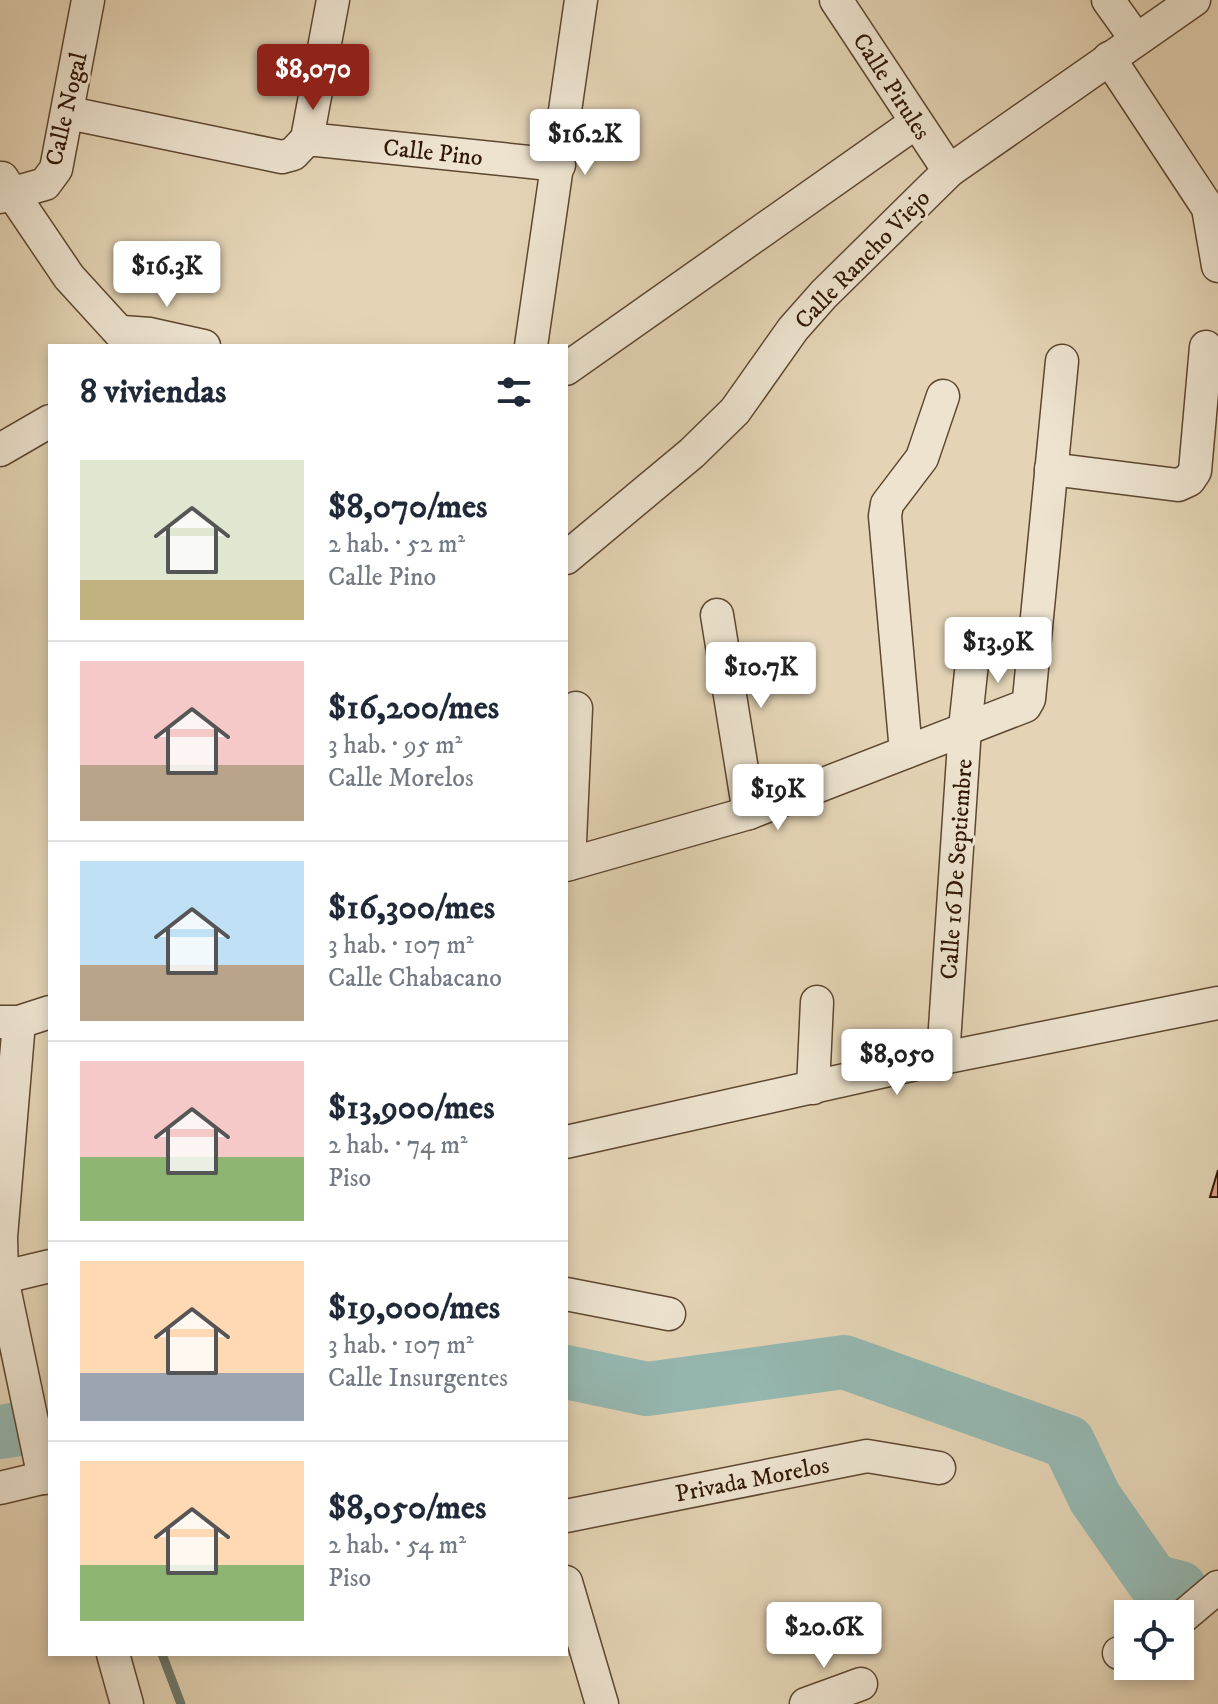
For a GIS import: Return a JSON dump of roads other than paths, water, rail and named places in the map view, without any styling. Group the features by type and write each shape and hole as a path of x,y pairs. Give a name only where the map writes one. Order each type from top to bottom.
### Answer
{"street":[{"name":"Calle Nogal","path":"5,189 45,184 56,169 88,0"},
{"path":"69,113 282,157 293,154 307,139 333,0"},
{"path":"531,344 581,0"},
{"name":"Calle Pirules","path":"836,0 949,171"},
{"path":"1108,0 1136,39"},
{"name":"Calle Rancho Viejo","path":"568,556 692,453 735,411 793,329 824,294 949,171 1194,0"},
{"path":"1109,58 1208,208 1218,266"},
{"path":"568,368 915,123"},
{"name":"Calle Pino","path":"307,139 559,165"},
{"path":"5,189 69,277 127,339 150,334 195,344"},
{"path":"1051,469 1178,485 1189,480 1195,471 1206,347"},
{"path":"568,865 749,813 1018,710 1029,699 1062,361"},
{"path":"906,752 885,516 887,504 922,458 943,396"},
{"path":"0,450 48,422"},
{"path":"717,615 749,813"},
{"name":"Calle 16 De Septiembre","path":"943,1058 965,728 975,635"},
{"path":"568,848 576,708"},
{"path":"813,1088 817,1002"},
{"path":"568,1142 943,1058 1218,1003"},
{"path":"12,1029 48,1013"},
{"path":"12,1029 48,1036"},
{"path":"0,1498 0,1488 47,1477 1,1278 12,1029"},
{"path":"1,1278 48,1266"},
{"path":"568,1294 669,1314"},
{"name":"Privada Morelos","path":"568,1516 867,1456 939,1468"},
{"path":"1194,1607 1218,1587"},
{"path":"568,1589 602,1704"},
{"path":"114,1656 127,1704"},
{"path":"806,1704 861,1684"}],"waterway":[{"path":"568,1372 647,1389 844,1362 1068,1442 1095,1498 1153,1581 1180,1588"},
{"path":"0,1432 18,1429"},
{"path":"163,1656 181,1704"}]}
